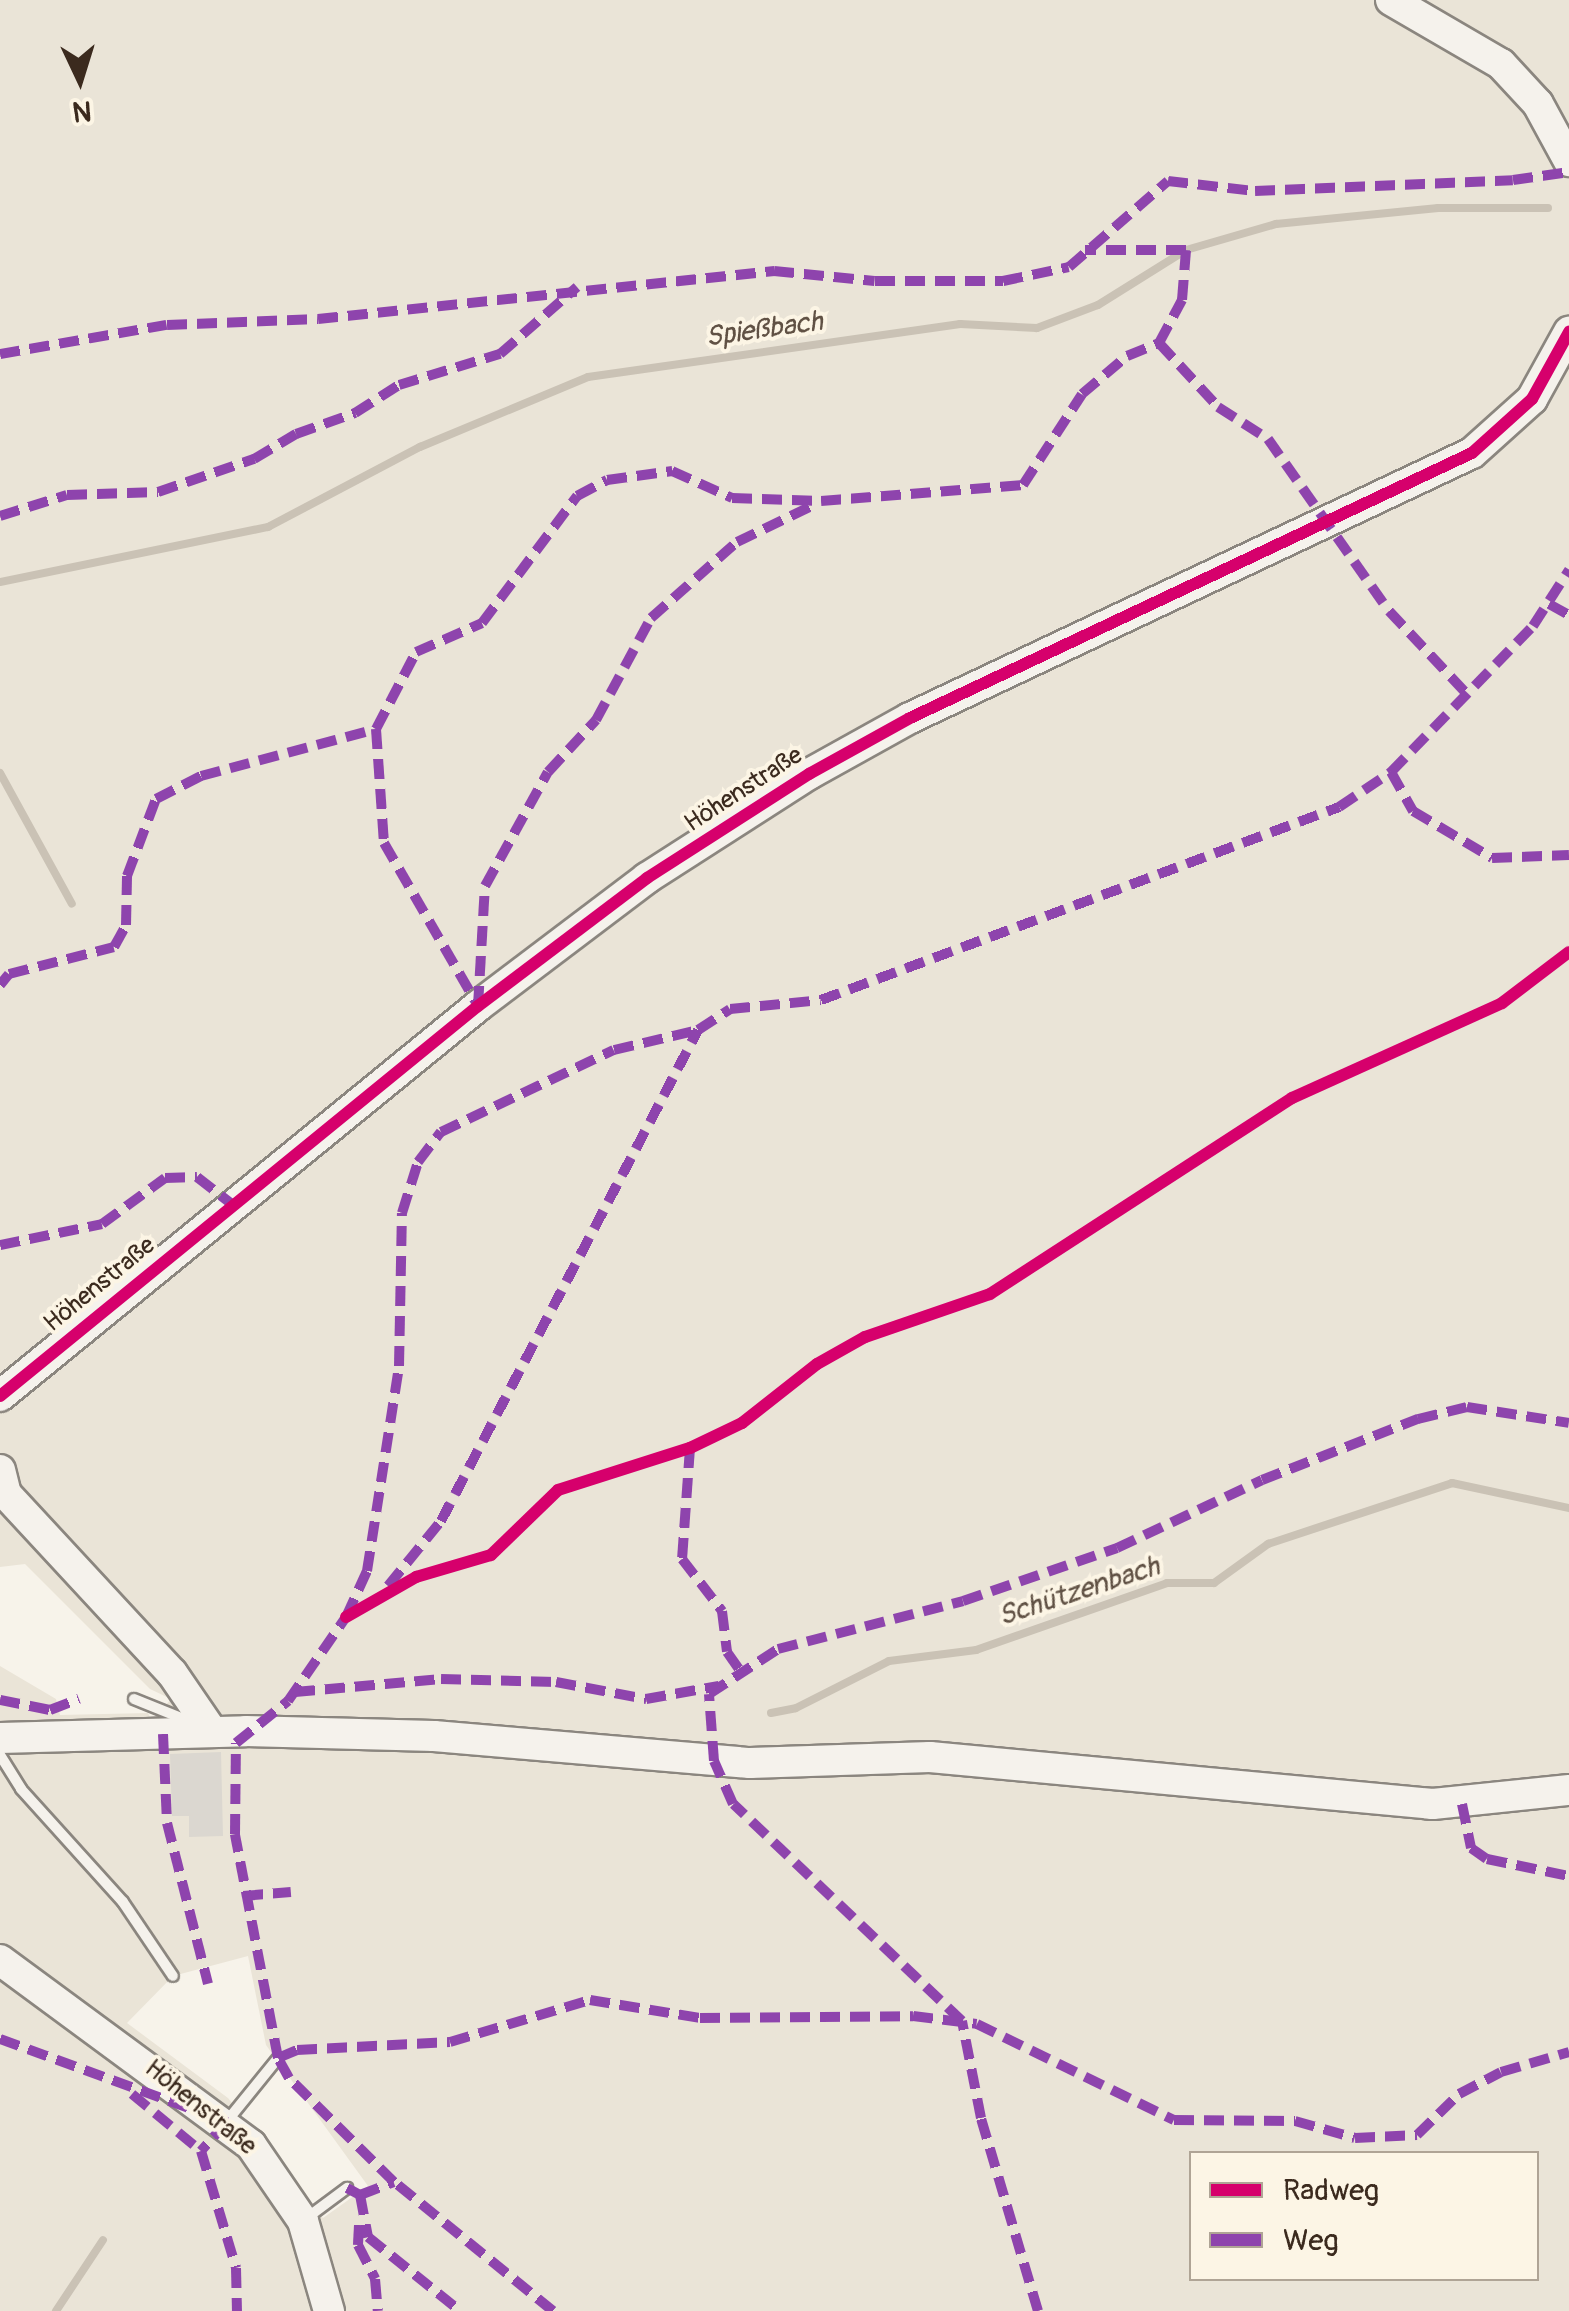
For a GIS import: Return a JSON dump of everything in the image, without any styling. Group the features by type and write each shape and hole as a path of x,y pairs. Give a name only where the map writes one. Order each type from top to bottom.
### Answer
{"street":[{"path":"1391,0 1501,64 1538,104 1569,161"},
{"name":"Höhenstraße","path":"0,1396 478,1006 647,878 808,774 910,718 1472,453 1532,398 1569,332"},
{"path":"2,1486 172,1673 210,1730"},
{"path":"0,1738 210,1730 434,1736 750,1762 930,1757 1433,1804 1569,1790"},
{"name":"Höhenstraße","path":"0,1960 227,2122 267,2163 303,2221 329,2311"}],"lane":[{"path":"134,1700 210,1730"},
{"path":"0,1755 21,1790 123,1902 172,1976"},
{"path":"227,2122 278,2058"},
{"path":"303,2221 347,2188"}],"shaded area":[{"path":"0,0 1569,0 1569,2311 0,2311 0,1666 56,1699 60,1715 148,1713 152,1721 171,1699 150,1689 25,1564 0,1567","holes":["248,1956 266,2045 368,2186 323,2218 228,2098 127,2023 173,1976"]}],"building":[{"path":"221,1752 223,1836 189,1837 189,1816 172,1816 170,1754"}],"waterway":[{"name":"Spießbach","path":"0,582 268,527 420,447 588,377 960,324 1037,328 1098,305 1186,250 1276,224 1438,208 1548,208"},
{"path":"0,773 72,904"},
{"name":"Schützenbach","path":"771,1713 796,1708 889,1661 976,1650 1167,1583 1214,1583 1268,1544 1452,1483 1569,1508"},
{"path":"56,2311 103,2240"}],"marked path":[{"path":"0,354 167,325 318,319 774,271 875,281 1003,281 1069,267 1168,181 1255,191 1513,180 1569,172"},
{"path":"0,985 9,974 114,947 126,925 127,876 156,799 201,776 376,729 416,652 482,623 577,496 607,480 672,471 732,498 821,501 1023,485 1082,394 1127,356 1159,343 1182,300 1186,250 1085,250"},
{"path":"0,516 67,495 158,492 254,459 296,434 355,413 399,385 500,354 577,287"},
{"path":"1159,343 1218,407 1268,439 1389,611 1467,694"},
{"path":"478,1006 485,886 548,772 596,720 651,618 737,542 816,504"},
{"path":"553,2311 394,2182 289,2078 278,2058 235,1834 236,1743 288,1701 346,1617 367,1571 399,1366 402,1213 418,1162 441,1132 614,1050 698,1030 730,1009 821,1000 1339,807 1391,772 1533,626 1569,570"},
{"path":"1549,604 1569,615"},
{"path":"376,729 384,843 477,1004"},
{"path":"1391,772 1413,811 1492,858 1569,855"},
{"path":"388,1586 441,1521 698,1030"},
{"path":"0,1245 102,1224 165,1178 197,1177 233,1205"},
{"path":"1038,2311 981,2118 962,2021 733,1804 714,1761 709,1694 778,1649 963,1601 1117,1548 1262,1480 1418,1419 1467,1407 1569,1423"},
{"path":"690,1448 682,1559 722,1611 727,1652 741,1672"},
{"path":"295,1692 441,1679 556,1682 646,1699 719,1686"},
{"path":"0,1700 50,1710 79,1699"},
{"path":"163,1734 167,1823 208,1984"},
{"path":"1462,1804 1471,1848 1487,1859 1569,1876"},
{"path":"243,1896 291,1892"},
{"path":"278,2058 297,2050 450,2042 590,2000 700,2018 913,2016 977,2024 1174,2120 1295,2121 1355,2138 1417,2135 1459,2094 1501,2072 1569,2052"},
{"path":"0,2039 227,2122 201,2151 236,2268 237,2311"},
{"path":"132,2094 201,2151"},
{"path":"347,2188 360,2195 394,2182"},
{"path":"360,2195 368,2237 460,2311"},
{"path":"359,2225 358,2245 375,2279 378,2311"}],"cycle path":[{"path":"0,1396 478,1006 647,878 809,774 910,718 1472,453 1532,399 1569,332"},
{"path":"346,1617 416,1577 491,1555 558,1490 690,1448 742,1423 817,1364 865,1337 990,1294 1292,1098 1502,1003 1569,952"}]}
